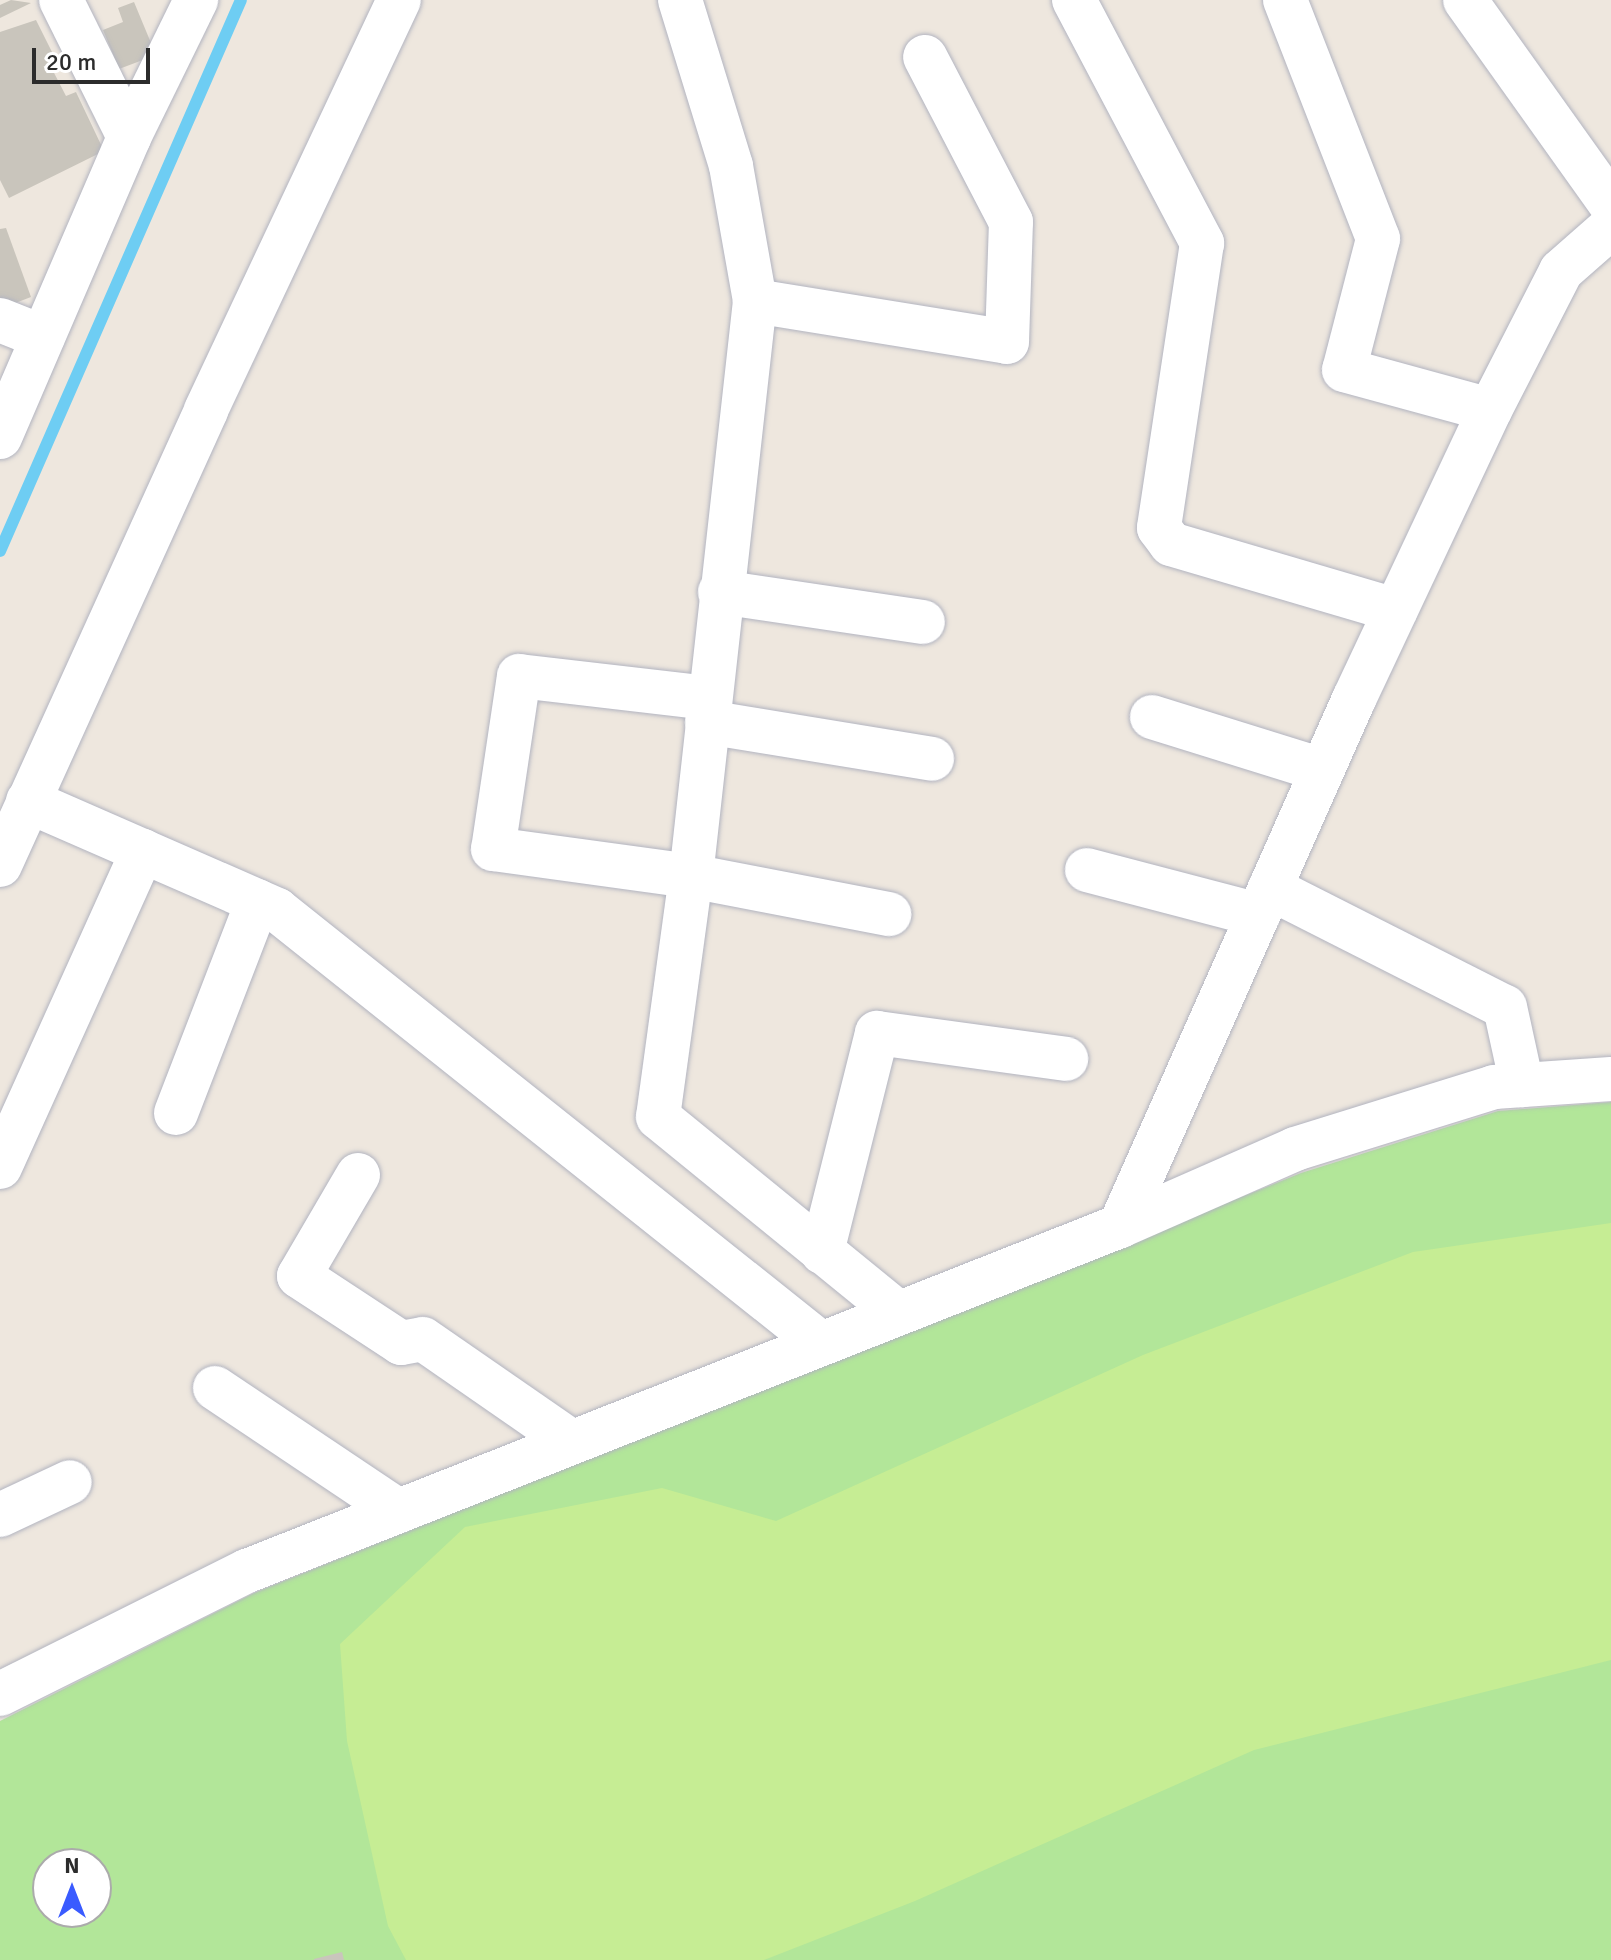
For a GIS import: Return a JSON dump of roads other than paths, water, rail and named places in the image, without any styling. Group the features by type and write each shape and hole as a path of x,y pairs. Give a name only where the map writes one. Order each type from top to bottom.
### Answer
{"street":[{"path":"61,0 129,137"},
{"path":"0,437 129,137 196,0"},
{"path":"0,865 399,0"},
{"path":"680,0 731,166 755,301 720,592 691,876 658,1117 897,1312"},
{"path":"1285,0 1378,239 1344,370 1490,410"},
{"path":"1467,1 1611,205"},
{"path":"1086,3 1202,243 1159,528 1171,544 1395,610"},
{"path":"755,301 1007,342 1011,222 925,57"},
{"path":"1120,1226 1322,770 1490,410 1561,271 1611,227"},
{"path":"0,320 43,337"},
{"path":"720,592 923,622"},
{"path":"889,914 691,876 493,849 519,676 708,710 932,759"},
{"path":"1152,717 1322,770"},
{"path":"28,801 277,910 819,1342"},
{"path":"0,1167 143,851"},
{"path":"1087,870 1264,902 1505,1007 1522,1085"},
{"path":"176,1113 258,901"},
{"path":"822,1252 877,1033 1066,1059"},
{"path":"0,1694 247,1571 569,1440 1120,1226 1295,1149 1494,1087 1611,1079"},
{"path":"358,1175 299,1276 401,1343 423,1339 569,1440"},
{"path":"215,1388 399,1511"},
{"path":"0,1515 70,1482"}],"waterway":[{"path":"0,551 241,0"}]}
